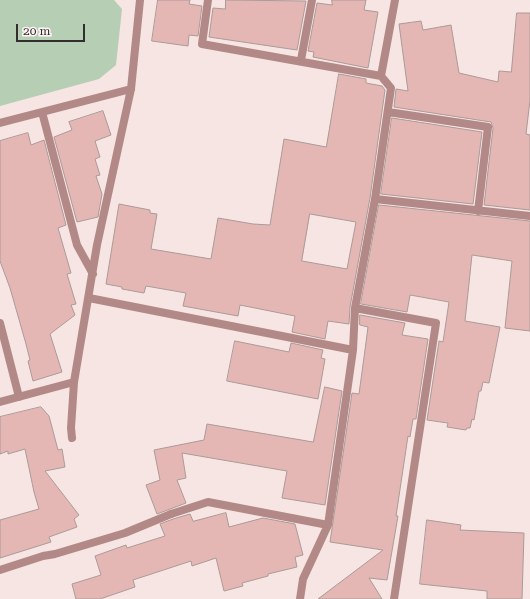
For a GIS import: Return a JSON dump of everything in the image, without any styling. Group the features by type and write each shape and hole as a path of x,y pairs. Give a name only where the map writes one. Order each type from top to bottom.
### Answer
{"street":[{"path":"72,438 71,428 74,382 97,245 131,89 140,0"},
{"path":"208,0 202,44 301,60 381,76 391,88 375,199 355,308 352,350 328,525 303,579 300,599"},
{"path":"301,60 312,0"},
{"path":"381,76 394,0"},
{"path":"0,123 131,89"},
{"path":"42,112 77,244 93,274"},
{"path":"388,112 488,127 478,211"},
{"path":"375,199 530,216"},
{"path":"89,298 352,350"},
{"path":"355,308 436,323 394,599"},
{"path":"0,322 19,397"},
{"path":"0,402 74,382"},
{"path":"0,570 43,556 55,554 125,533 171,514 208,502 328,525"}],"green space":[{"path":"0,0 114,0 122,9 116,65 99,79 0,106"}],"building":[{"path":"158,0 190,0 189,4 202,6 198,36 189,35 188,46 152,41"},
{"path":"226,0 306,1 297,50 209,37 213,8 225,9"},
{"path":"332,0 366,0 364,10 378,12 368,68 313,57 314,52 308,51 317,3 332,5"},
{"path":"517,13 530,13 530,100 526,134 530,135 530,210 484,205 493,128 491,122 394,107 396,89 408,91 399,24 421,21 423,30 451,25 459,73 498,82 499,71 511,72"},
{"path":"339,74 366,79 366,83 382,86 385,90 370,198 350,307 349,324 328,321 325,339 292,332 295,316 240,305 238,316 183,306 186,293 146,286 144,293 106,284 119,204 150,210 150,213 157,214 151,249 211,259 218,218 253,224 270,225 284,139 326,147","holes":["310,214 356,222 347,269 302,261"]},
{"path":"103,111 111,135 95,141 100,157 95,159 100,175 96,176 102,194 98,217 77,222 54,137 72,130 69,122"},
{"path":"392,118 482,132 473,204 381,194"},
{"path":"28,133 31,145 44,140 66,225 58,228 71,273 67,274 76,304 71,305 75,315 50,334 62,372 33,381 26,344 10,288 0,261 0,141"},
{"path":"379,205 530,221 530,331 505,328 512,261 472,255 465,321 500,327 489,383 483,382 481,391 479,391 474,420 472,419 470,428 467,428 466,430 447,427 448,423 427,420 439,341 443,342 449,302 410,295 407,312 361,304"},
{"path":"360,315 405,323 402,335 428,339 416,419 413,419 410,437 408,436 396,516 398,516 387,580 369,578 382,599 318,599 383,550 330,542 352,393 359,394 365,350 368,327 360,325"},
{"path":"235,341 289,352 291,343 323,350 321,358 325,359 318,399 227,381"},
{"path":"325,387 342,391 325,505 282,498 287,471 182,453 186,478 177,480 186,503 157,514 146,485 160,480 154,450 204,440 207,424 313,442"},
{"path":"41,407 49,416 58,450 62,449 65,467 45,471 79,515 74,519 77,527 49,537 51,542 0,558 0,520 39,509 25,449 8,454 8,451 0,454 0,417"},
{"path":"226,513 229,527 263,518 295,524 303,555 295,557 297,567 268,574 268,576 242,583 243,586 224,591 216,558 192,566 191,561 133,580 135,587 100,599 76,599 72,584 101,575 95,556 126,545 127,548 165,536 160,524 173,519 190,514 193,521"},
{"path":"427,520 461,525 460,530 524,533 522,599 487,599 487,591 420,584"}]}
